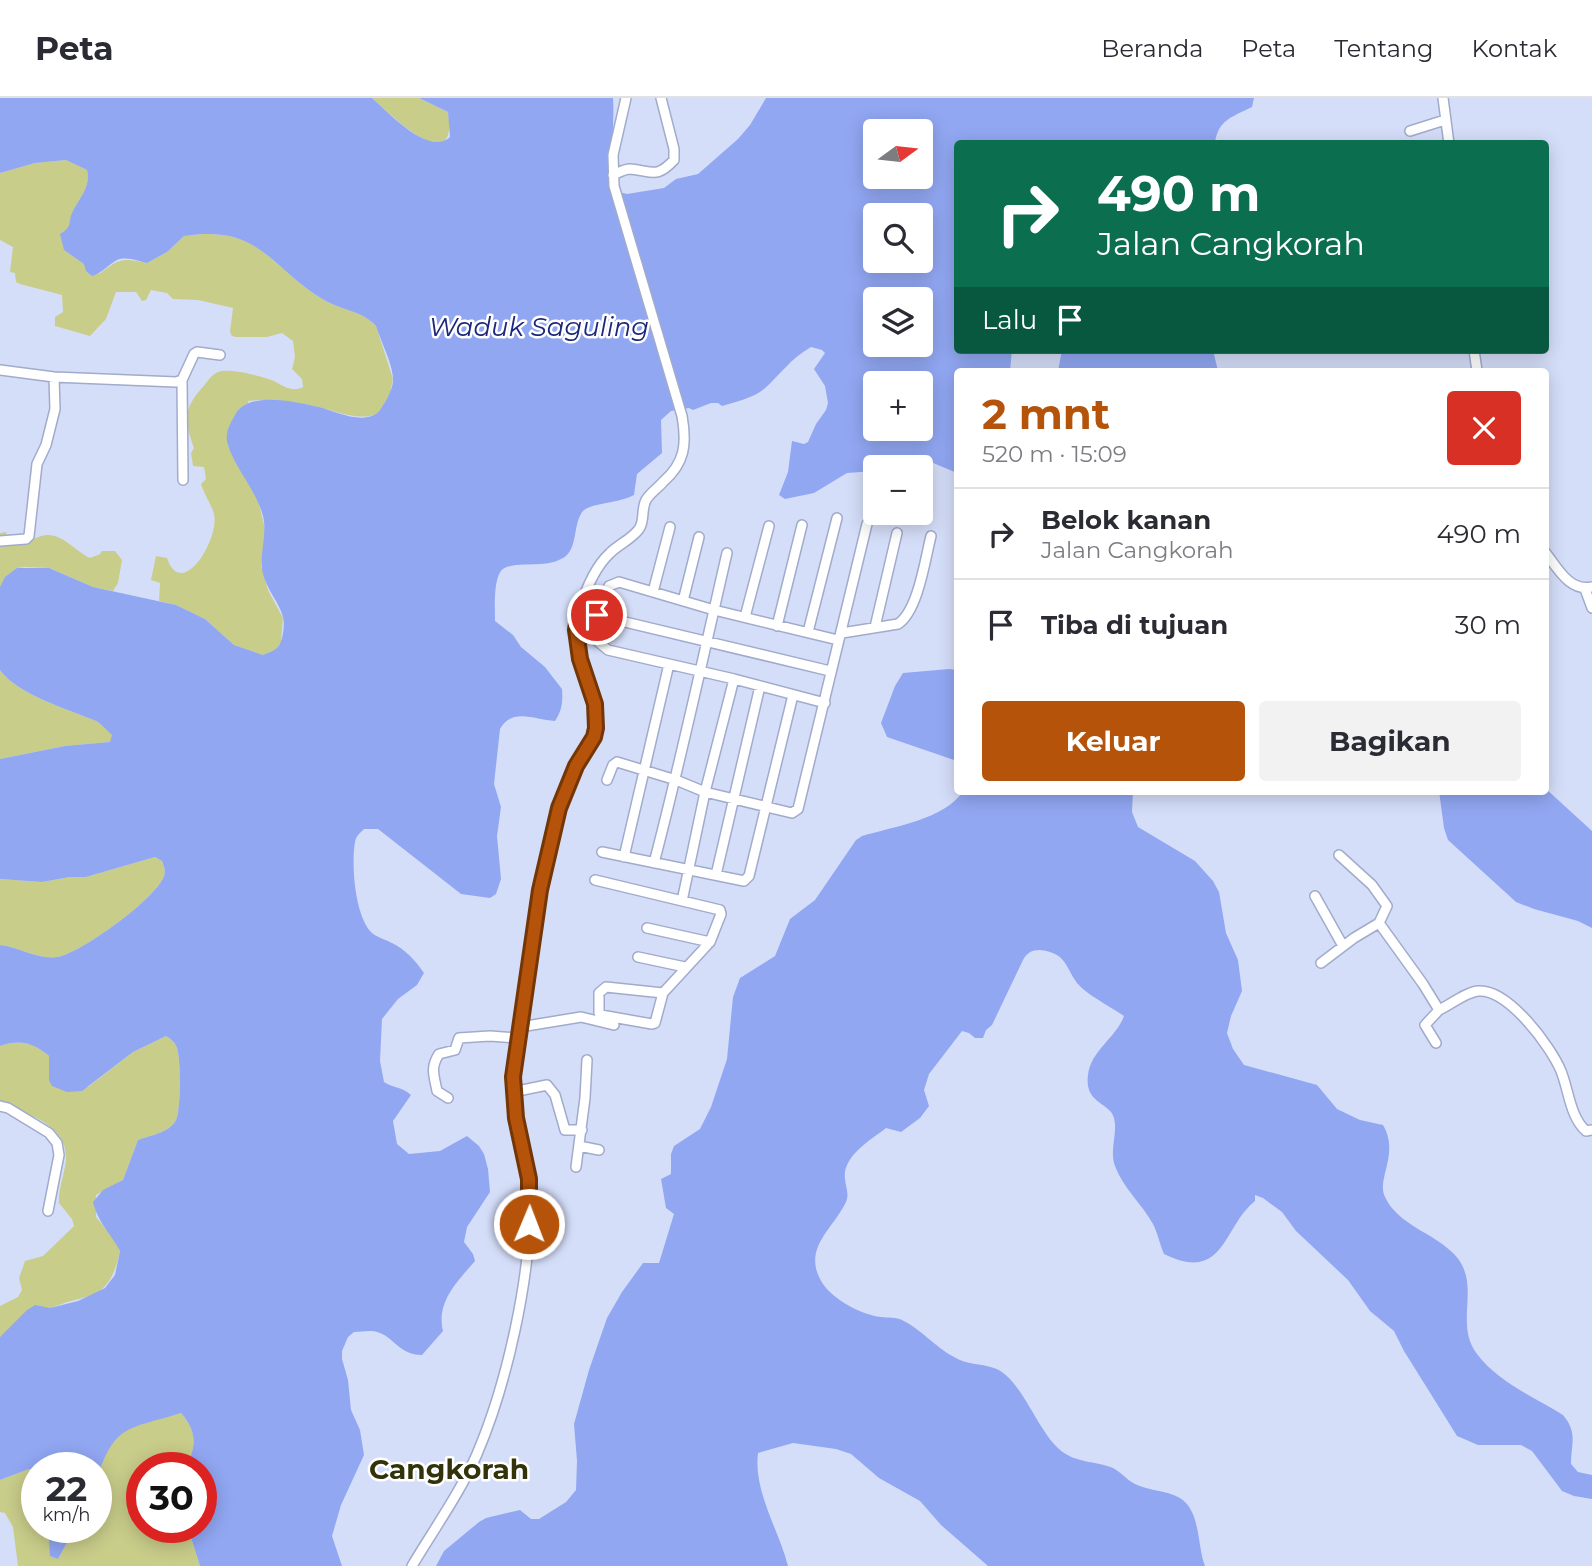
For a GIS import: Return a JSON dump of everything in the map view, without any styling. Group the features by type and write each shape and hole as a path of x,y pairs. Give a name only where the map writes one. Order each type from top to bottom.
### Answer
{"street":[{"path":"412,1566 477,1454 511,1346 524,1267 530,1206 529,1179 513,1092 519,1033 540,890 559,808 576,766 594,737 596,728 595,704 580,659 576,630 579,611 588,586 600,565 642,525 644,503 672,474 683,457 685,446 681,412 614,186 613,155 626,98"},
{"path":"613,175 631,169 657,173 674,160 674,149 661,98"},
{"path":"1443,98 1448,140"},
{"path":"1410,131 1445,120"},
{"path":"183,480 182,380 197,352 220,355"},
{"path":"0,370 125,382 182,380"},
{"path":"0,541 26,539 29,536 37,464 46,445 55,409 54,377"},
{"path":"808,632 837,518"},
{"path":"777,626 802,525"},
{"path":"607,780 617,762 705,792 792,813 798,809 867,525"},
{"path":"745,617 769,526"},
{"path":"653,592 670,527"},
{"path":"875,627 897,533"},
{"path":"825,703 608,650 596,640 597,615 609,586 619,582 777,626 840,636 898,624 904,620 914,600 931,536"},
{"path":"683,601 699,537"},
{"path":"654,863 676,780 698,671 727,554"},
{"path":"1549,557 1574,586 1588,588 1592,608"},
{"path":"579,611 830,671"},
{"path":"624,857 669,664"},
{"path":"682,901 705,792 734,679"},
{"path":"716,875 760,686"},
{"path":"602,852 744,881 750,876 793,695"},
{"path":"1321,963 1379,923 1387,906 1373,885 1339,855"},
{"path":"595,880 720,911 709,942 663,993 655,1023 599,1013 599,993 606,986 663,993"},
{"path":"1315,896 1343,946"},
{"path":"1379,923 1439,1010"},
{"path":"647,928 709,942"},
{"path":"638,957 685,967"},
{"path":"1436,1043 1425,1025 1439,1010 1477,991 1501,997 1546,1044 1559,1067 1571,1105 1582,1128 1586,1131 1592,1130"},
{"path":"448,1098 437,1091 432,1070 439,1054 455,1050 459,1038 519,1033 580,1017 614,1025"},
{"path":"576,1167 582,1130 587,1060"},
{"path":"513,1092 547,1085 555,1095 565,1130 582,1130"},
{"path":"0,1106 8,1108 49,1133 57,1143 59,1155 48,1211"},
{"path":"579,1146 599,1150"}],"green space":[{"path":"372,98 419,98 448,112 449,132 443,142 434,143 421,138"},
{"path":"66,160 87,170 88,176 84,192 72,213 64,250 99,274 121,261 147,263 167,252 184,236 230,236 262,251 324,300 365,317 376,326 393,379 390,393 378,414 355,416 293,402 248,401 259,504 266,533 261,566 268,590 283,618 281,642 277,649 263,655 234,645 205,619 176,605 159,601 160,583 151,580 156,556 167,558 174,570 182,573 190,570 206,550 214,525 214,514 201,484 206,479 204,467 193,466 191,453 194,448 187,417 195,397 214,374 221,371 234,371 272,380 293,389 303,387 302,379 292,369 295,357 293,341 282,333 267,337 235,337 230,331 233,308 198,300 173,299 167,293 151,290 146,300 142,301 136,292 116,292 106,319 90,336 55,326 55,317 63,312 62,295 20,284 16,282 15,273 10,272 13,247 0,240 0,173 35,163"},
{"path":"6,532 7,536 32,540 41,536 56,536 90,558 102,551 115,551 122,560 118,583 113,591 93,587 49,568 25,567 17,568 0,587 0,533"},
{"path":"0,670 8,679 31,694 98,722 113,735 110,742 65,746 0,759"},
{"path":"155,857 162,861 165,870 158,886 117,923 84,945 58,957 50,957 0,945 0,879 42,882 86,877"},
{"path":"166,1036 175,1044 178,1054 180,1096 176,1120 164,1131 138,1140 123,1180 96,1195 96,1217 112,1236 120,1251 109,1280 95,1294 49,1309 0,1337 0,1306 18,1297 22,1290 19,1278 25,1261 43,1256 74,1226 72,1219 59,1203 66,1159 60,1136 43,1121 0,1101 0,1046 14,1043 32,1045 49,1056 49,1080 88,1087 133,1052"},
{"path":"181,1413 190,1426 194,1439 192,1452 126,1452 126,1543 193,1543 200,1566 18,1566 13,1527 5,1513 0,1512 0,1480 21,1472 21,1543 50,1543 51,1556 58,1559 67,1543 112,1543 112,1452 105,1452 119,1434"}],"water":[{"name":"Waduk Saguling","path":"0,98 372,98 409,130 420,137 441,142 450,137 448,112 419,98 613,98 611,190 627,194 664,188 676,179 698,174 738,139 766,98 1254,98 1252,107 1223,124 1216,140 954,140 954,354 1012,354 1010,368 954,368 954,472 933,463 933,455 863,455 863,472 847,473 814,493 785,499 779,495 788,472 792,441 804,444 808,442 828,403 825,386 814,369 825,353 811,347 755,395 722,406 711,403 693,410 689,408 671,411 661,420 662,453 637,474 634,495 583,511 570,551 563,558 547,563 511,566 500,573 495,593 495,621 545,667 562,689 562,698 561,710 555,721 517,717 505,722 500,729 494,784 501,807 497,836 501,879 496,894 490,898 461,894 378,829 364,829 355,842 356,890 366,925 374,935 406,952 424,973 417,985 398,999 382,1019 380,1061 384,1082 411,1095 393,1121 397,1144 409,1154 440,1151 467,1136 484,1154 490,1192 467,1227 464,1242 475,1261 445,1302 443,1331 422,1355 408,1352 383,1334 372,1331 354,1332 348,1337 342,1351 351,1410 360,1430 364,1455 341,1505 332,1536 342,1566 200,1566 193,1543 217,1543 217,1452 192,1452 194,1439 190,1426 181,1413 125,1432 117,1438 108,1452 21,1452 21,1472 0,1480 0,1337 35,1305 50,1308 78,1301 105,1288 115,1275 120,1251 101,1222 93,1202 103,1190 123,1180 138,1140 169,1128 176,1120 180,1084 177,1048 166,1036 133,1052 82,1091 67,1092 52,1086 49,1080 49,1056 32,1045 14,1043 0,1046 0,945 43,957 58,957 69,953 100,935 133,910 158,886 165,872 162,861 155,857 86,877 42,882 0,879 0,759 65,746 110,742 112,735 96,721 31,694 8,679 0,670 0,587 5,577 17,568 49,568 93,587 176,605 205,619 234,645 263,655 274,650 281,642 284,620 263,574 263,516 256,497 228,445 230,426 241,407 261,400 286,401 355,417 369,417 379,412 393,383 388,358 376,326 371,321 324,300 247,242 230,236 210,234 184,236 167,252 147,263 121,259 92,276 86,271 84,264 64,250 60,234 69,226 88,176 87,170 66,160 35,163 0,173"},
{"path":"1061,354 1214,354 1217,368 1059,368"},
{"path":"954,670 954,760 887,737 881,723 903,673"},
{"path":"1549,792 1592,831 1592,928 1516,902 1448,840 1440,795 1549,795"},
{"path":"960,795 1133,795 1132,812 1138,827 1195,861 1219,892 1226,933 1238,960 1242,991 1227,1033 1233,1049 1244,1065 1317,1085 1337,1109 1360,1120 1383,1125 1389,1146 1383,1182 1385,1197 1398,1215 1454,1254 1466,1278 1467,1330 1470,1342 1495,1373 1563,1415 1568,1421 1572,1433 1571,1464 1578,1472 1592,1475 1592,1499 1562,1491 1532,1451 1521,1445 1478,1445 1457,1436 1394,1331 1370,1311 1348,1280 1296,1231 1282,1212 1263,1198 1255,1195 1255,1201 1211,1257 1199,1262 1184,1261 1164,1254 1153,1224 1115,1166 1112,1113 1093,1097 1088,1085 1090,1066 1094,1058 1124,1016 1083,989 1057,955 1037,950 1026,955 983,1038 975,1038 962,1031 929,1074 924,1090 929,1106 920,1118 901,1132 886,1128 866,1143 848,1163 845,1171 846,1201 820,1241 815,1261 817,1272 828,1290 849,1306 874,1316 902,1320 959,1360 989,1366 1003,1373 1020,1392 1051,1440 1065,1454 1113,1468 1135,1484 1180,1498 1192,1511 1205,1566 988,1566 941,1525 920,1501 879,1478 851,1454 836,1449 793,1443 758,1453 757,1467 763,1496 788,1566 436,1566 444,1551 486,1518 520,1510 531,1519 539,1519 566,1502 576,1490 574,1424 589,1370 607,1318 622,1292 643,1263 659,1263 674,1214 666,1208 661,1179 671,1174 671,1154 674,1146 700,1129 711,1107 727,1059 733,997 740,978 775,956 790,919 815,900 856,840 931,815 955,801"},
{"path":"49,1543 67,1543 58,1559 50,1556"}],"district":[{"name":"Cangkorah","path":"449,1469"}],"route":[{"path":"529,1224 529,1179 516,1118 513,1077 544,871 559,808 576,766 594,737 596,728 595,704 580,659 576,630 579,611 597,615"}]}
